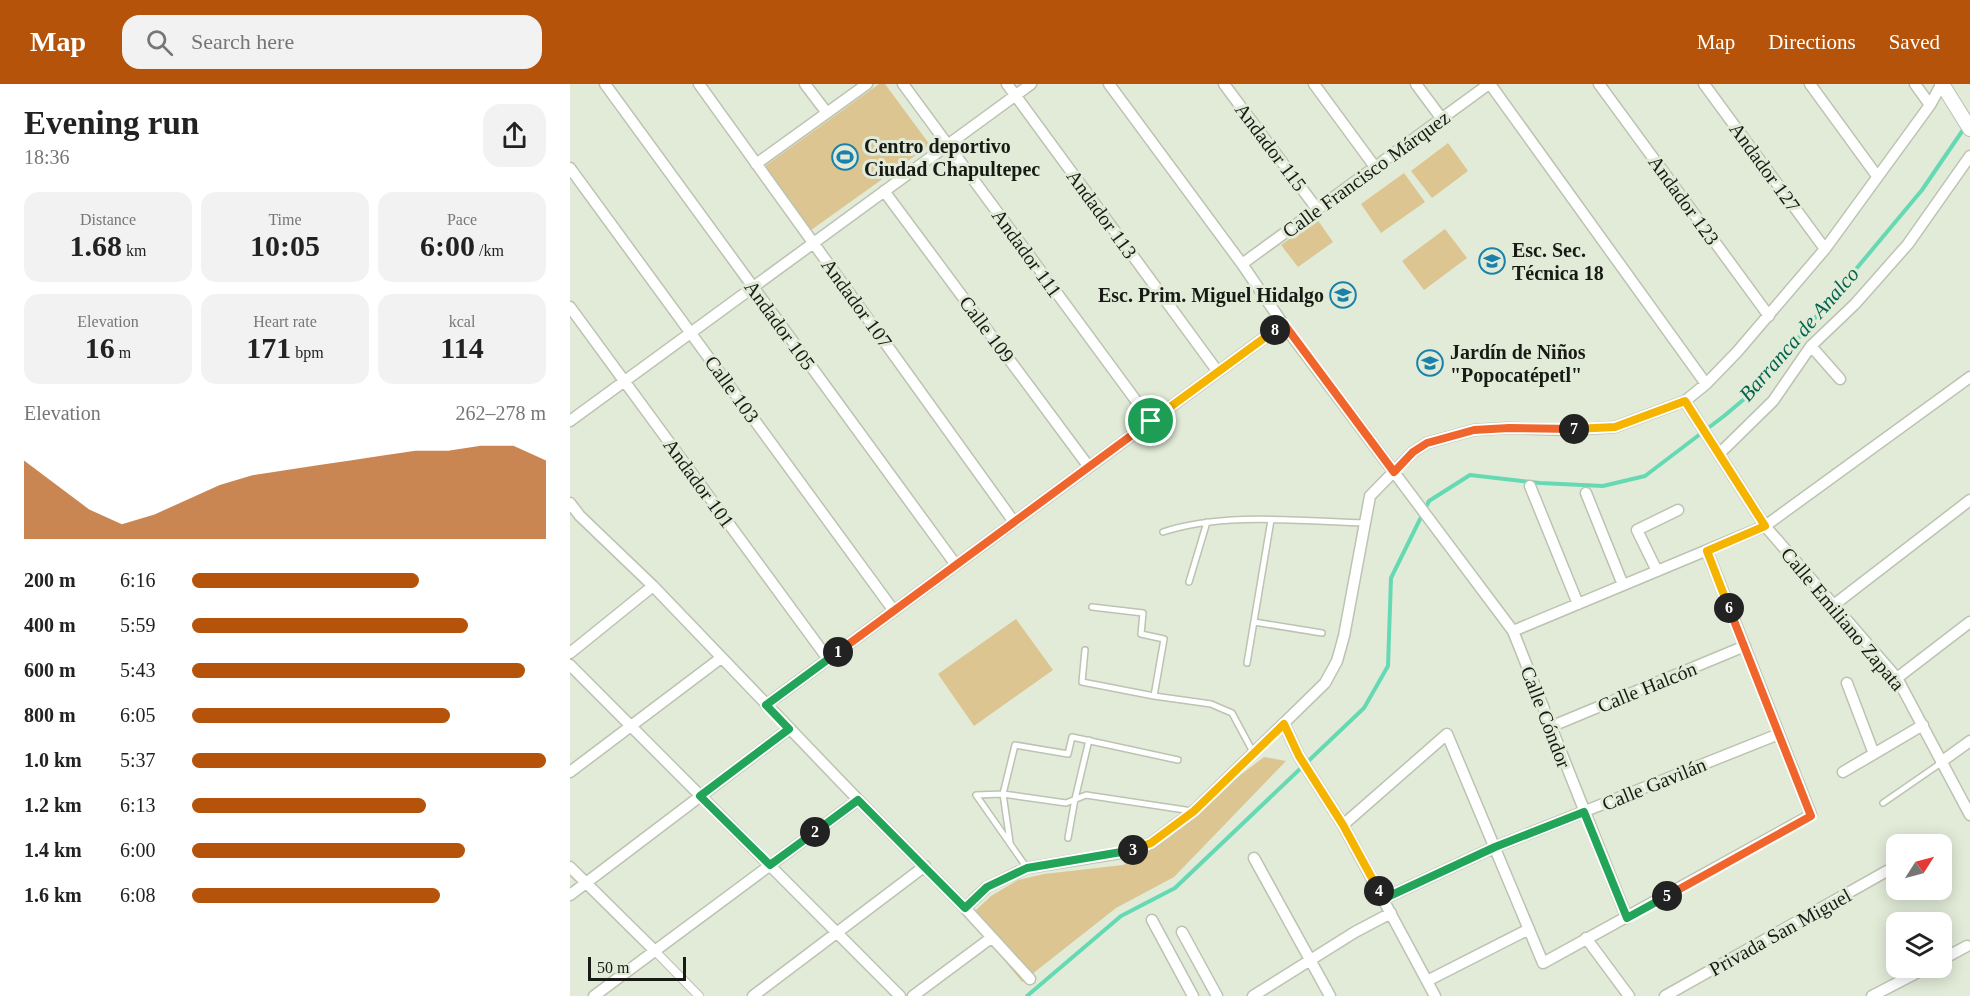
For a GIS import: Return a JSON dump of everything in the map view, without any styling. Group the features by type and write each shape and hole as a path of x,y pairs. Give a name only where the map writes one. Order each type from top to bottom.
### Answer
{"street":[{"name":"Andador 105","path":"605,84 956,565"},
{"name":"Andador 107","path":"699,84 1014,522"},
{"path":"805,84 826,113"},
{"path":"756,164 867,84"},
{"name":"Andador 111","path":"903,84 1151,421"},
{"name":"Andador 113","path":"1007,84 1218,372"},
{"path":"570,421 1031,84"},
{"name":"Calle Cóndor","path":"1109,84 1513,632 1627,918"},
{"name":"Andador 115","path":"1224,84 1317,210"},
{"path":"1314,84 1375,167"},
{"path":"1416,84 1442,119"},
{"path":"1489,84 1706,384"},
{"name":"Calle Francisco Márquez","path":"1242,264 1489,84"},
{"name":"Andador 123","path":"1599,84 1769,316"},
{"name":"Andador 127","path":"1704,84 1826,249"},
{"path":"1810,84 1877,176"},
{"path":"1915,84 1929,105"},
{"path":"965,908 987,887 1027,868 1132,850 1151,843 1194,811 1325,683 1337,661 1344,636 1370,496 1413,452 1427,443 1474,430 1615,427 1685,401 1706,384 1769,316 1826,249 1943,86 1970,129"},
{"path":"1719,454 1773,400 1811,346 1855,304 1908,244 1970,156"},
{"name":"Calle 103","path":"570,168 894,610"},
{"name":"Calle 109","path":"884,191 1089,467"},
{"name":"Andador 101","path":"570,307 828,659"},
{"path":"766,705 1284,324"},
{"path":"1811,346 1840,379"},
{"path":"1513,632 1765,526 1970,377"},
{"name":"Calle Emiliano Zapata","path":"1685,401 1765,526 1897,678 1970,815"},
{"path":"1530,486 1578,604"},
{"path":"1586,493 1623,585"},
{"path":"1835,604 1970,500"},
{"path":"570,503 580,516 653,586 789,729 965,908 1030,979"},
{"path":"1656,571 1637,530 1678,510"},
{"path":"1343,825 1447,734 1543,963 1811,816 1707,551"},
{"path":"570,653 653,586"},
{"path":"1897,678 1970,622"},
{"name":"Calle Halcón","path":"1550,727 1744,646"},
{"path":"570,772 721,658"},
{"path":"570,665 900,996"},
{"path":"1847,682 1874,754"},
{"path":"1284,724 1299,756 1343,825 1435,996"},
{"path":"1843,772 1923,725"},
{"path":"570,895 789,729"},
{"name":"Calle Gavilán","path":"1383,899 1495,847 1779,734"},
{"path":"1941,762 1970,741"},
{"path":"594,996 858,800"},
{"path":"1254,858 1330,996"},
{"path":"570,867 699,996"},
{"path":"753,996 925,867"},
{"name":"Privada San Miguel","path":"1665,996 1886,872"},
{"path":"1253,996 1391,913"},
{"path":"1152,920 1193,996"},
{"path":"1427,981 1529,929"},
{"path":"1182,932 1216,996"},
{"path":"913,996 992,938"},
{"path":"1586,938 1629,996"},
{"path":"1952,954 1967,946"},
{"path":"1872,996 1907,978"}],"lane":[{"path":"1163,532 1183,525 1207,522 1271,520 1364,523"},
{"path":"1247,663 1271,520"},
{"path":"1189,582 1207,522"},
{"path":"1092,607 1143,613 1142,634 1164,639 1154,696"},
{"path":"1254,622 1322,633"},
{"path":"1085,650 1082,682 1211,704 1232,713 1254,753"},
{"path":"1010,843 1003,794 1015,745 1068,754 1072,737 1178,760"},
{"path":"1068,838 1089,740"},
{"path":"1883,803 1941,762"},
{"path":"1027,868 976,795 1003,794 1066,803 1086,795 1194,811"}],"shaded area":[{"name":"Centro deportivo Ciudad Chapultepec","path":"879,84 885,84 930,145 807,233 761,169"},
{"path":"1448,143 1468,171 1432,198 1411,171"},
{"path":"1404,173 1425,202 1381,233 1361,204"},
{"path":"1317,219 1333,242 1298,267 1281,245"},
{"path":"1445,229 1467,258 1424,290 1402,261"},
{"path":"1016,619 1053,670 974,726 938,674"},
{"path":"1264,757 1286,761 1174,877 1116,908 1022,982 995,948 976,910 991,896 1018,880 1044,874 1123,865 1169,838 1221,790"}],"waterway":[{"name":"Barranca de Analco","path":"1027,996 1121,916 1175,888 1364,708 1388,666 1391,578 1429,501 1470,475 1540,483 1603,486 1645,476 1755,390 1922,190 1965,127"}],"place":[{"name":"Centro deportivo Ciudad Chapultepec","path":"845,157"},
{"name":"Esc. Sec. Técnica 18","path":"1492,261"},
{"name":"Esc. Prim. Miguel Hidalgo","path":"1343,295"},
{"name":"Jardín de Niños \"Popocatépetl\"","path":"1430,363"}],"route":[{"path":"1284,324 1394,472 1413,452 1427,443 1474,430 1534,428 1569,430 1615,427 1685,401 1765,526 1707,551 1811,816 1627,918 1584,812 1495,847 1383,899 1343,825 1299,756 1284,724 1194,811 1151,843 1132,850 1027,868 987,887 965,908 858,800 770,865 700,796 789,729 766,705 1151,421 1284,324"}]}
